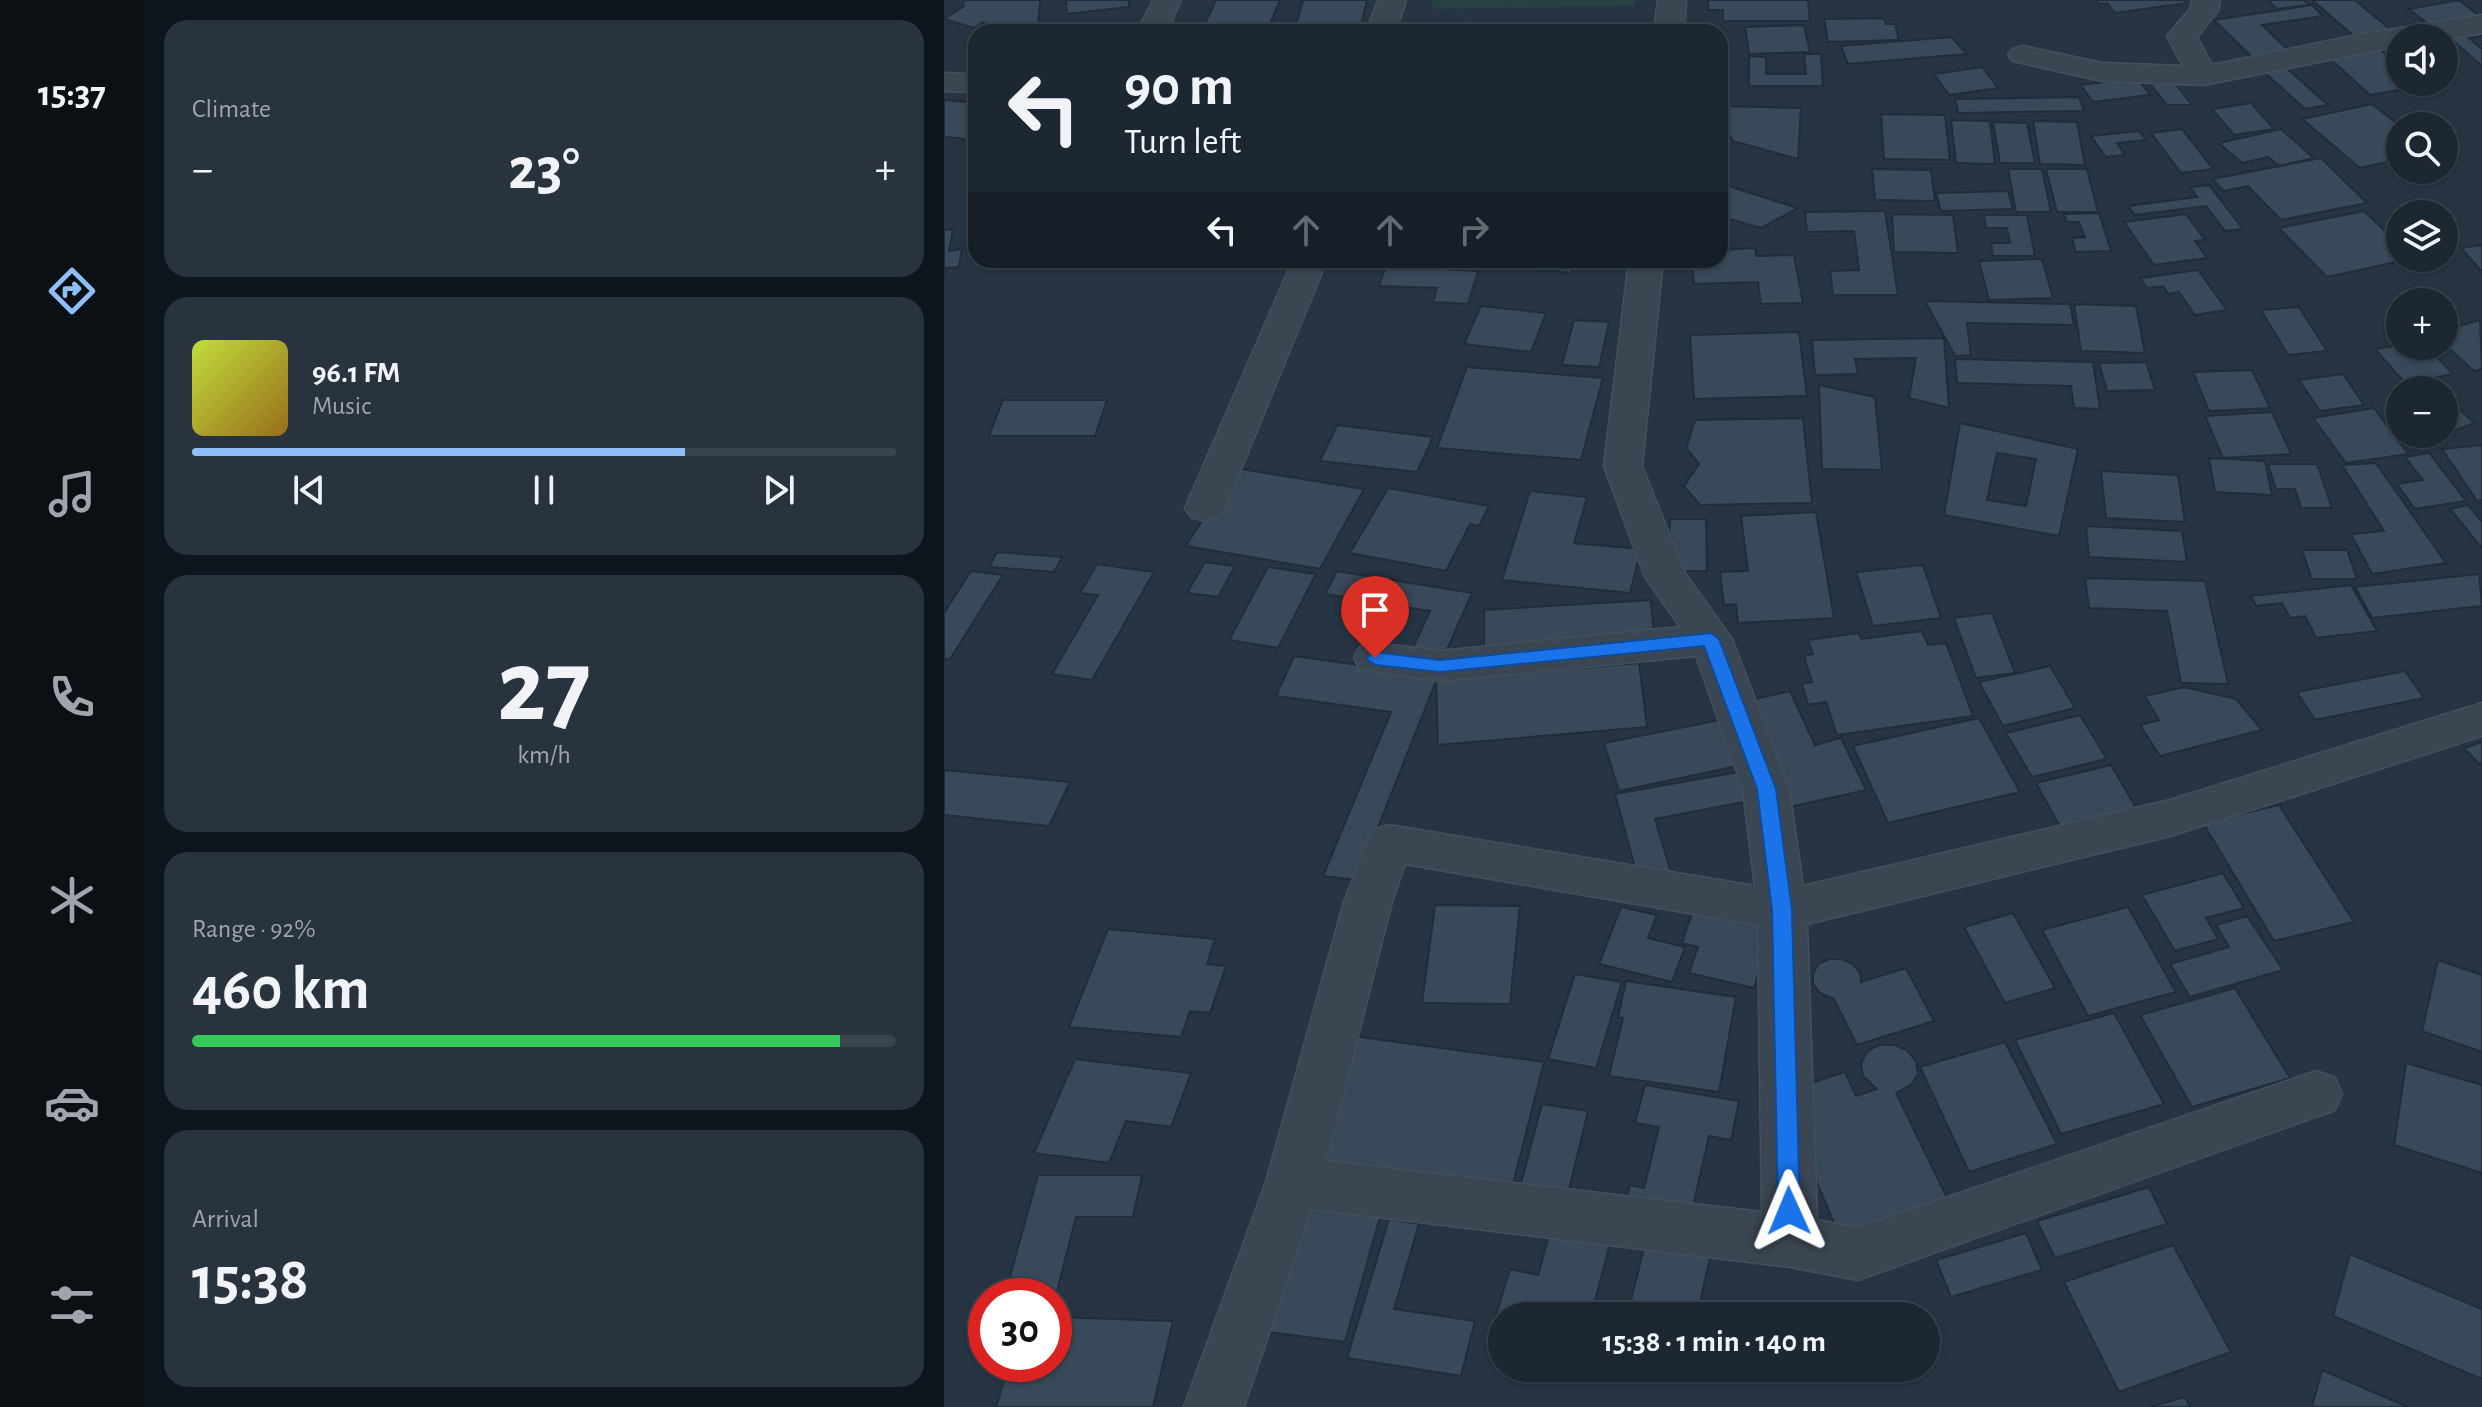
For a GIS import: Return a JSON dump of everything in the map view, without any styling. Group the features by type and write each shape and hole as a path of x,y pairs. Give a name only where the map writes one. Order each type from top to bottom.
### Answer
{"street":[{"path":"1161,24 1167,0"},
{"path":"1384,24 1392,0"},
{"path":"1670,24 1672,0"},
{"path":"2203,76 2182,36 2204,11 2206,0"},
{"path":"2475,0 2482,4"},
{"path":"2023,55 2102,72 2203,76 2357,44 2482,24"},
{"path":"944,82 968,83"},
{"path":"1205,508 1307,268"},
{"path":"1645,268 1623,466 1666,577 1711,639 1766,789 1782,910 1790,1241"},
{"path":"1375,658 1440,666 1711,639"},
{"path":"1214,1407 1293,1182 1368,902 1389,843 1782,910 2170,818 2482,719"},
{"path":"1293,1182 1790,1241 1858,1254 2316,1094"}],"green space":[{"path":"1433,0 1636,0 1634,6 1431,9"}],"building":[{"path":"964,0 1040,0 1038,24 983,22 968,26 944,19 963,7"},
{"path":"1066,0 1129,0 1129,7 1067,14"},
{"path":"1216,0 1280,0 1270,24 1205,24"},
{"path":"1303,0 1367,0 1361,24 1296,24"},
{"path":"1708,0 1808,0 1810,21 1723,21 1723,10 1708,10"},
{"path":"2096,0 2184,0 2187,3 2115,13 2107,3 2099,4"},
{"path":"2268,0 2304,0 2309,5 2277,9"},
{"path":"2312,0 2355,0 2386,26 2386,38 2361,42"},
{"path":"2459,0 2482,18 2482,22 2458,26 2428,24 2409,9"},
{"path":"2312,5 2323,16 2262,25 2294,56 2257,62 2214,20"},
{"path":"1884,18 1886,24 1895,24 1899,40 1828,42 1824,19"},
{"path":"1443,22 1522,24 1442,24"},
{"path":"1804,25 1810,52 1749,54 1745,27"},
{"path":"2482,26 2482,36 2469,38 2482,49 2482,66 2458,45 2458,30"},
{"path":"1951,37 1967,54 1848,64 1841,46"},
{"path":"2376,46 2386,55 2386,92 2370,95 2326,55"},
{"path":"1804,54 1821,54 1823,86 1749,86 1749,56 1766,57 1766,74 1806,74"},
{"path":"2284,66 2328,105 2305,109 2262,70"},
{"path":"1982,67 1998,88 1949,95 1934,74"},
{"path":"2137,78 2150,95 2093,102 2081,85"},
{"path":"2145,78 2171,78 2192,105 2167,105"},
{"path":"2079,97 2084,111 1958,113 1955,99"},
{"path":"944,100 968,102 968,138 944,137"},
{"path":"2251,103 2274,129 2234,135 2212,109"},
{"path":"2372,104 2386,115 2386,162 2360,168 2302,119"},
{"path":"1728,106 1801,108 1798,159 1733,141 1728,132"},
{"path":"1881,114 1945,115 1950,160 1884,159"},
{"path":"1951,120 1990,121 1995,164 1956,163"},
{"path":"2033,121 2077,122 2085,165 2040,164"},
{"path":"1993,122 2027,123 2035,163 2000,163"},
{"path":"2182,129 2213,169 2181,173 2151,133"},
{"path":"2281,129 2314,158 2279,166 2268,157 2242,163 2219,143"},
{"path":"2139,131 2146,140 2117,143 2125,155 2106,157 2091,136"},
{"path":"2321,158 2367,203 2281,220 2248,186 2224,191 2212,179"},
{"path":"1872,169 1931,170 1935,201 1875,200"},
{"path":"2008,169 2042,169 2051,212 2016,212"},
{"path":"2046,169 2087,169 2098,212 2057,212"},
{"path":"2209,185 2243,229 2225,231 2206,206 2135,215 2128,206 2197,197 2190,187"},
{"path":"1728,186 1798,208 1761,228 1728,219"},
{"path":"2008,191 2013,209 1941,211 1936,193"},
{"path":"1885,211 1898,295 1833,295 1830,271 1859,270 1854,231 1807,232 1805,212"},
{"path":"2364,211 2386,232 2386,264 2327,277 2279,228"},
{"path":"2099,213 2111,251 2076,252 2072,238 2085,237 2079,222 2067,222 2064,214"},
{"path":"1892,214 1953,215 1958,253 1894,252"},
{"path":"2186,214 2205,240 2195,241 2207,258 2154,265 2124,222"},
{"path":"1984,215 2027,215 2035,256 1993,256 1991,243 2010,243 2007,228 1986,228"},
{"path":"953,229 949,251 962,249 959,267 946,268 944,281 944,230"},
{"path":"2482,245 2482,272 2461,248"},
{"path":"1755,248 1756,256 1794,255 1803,303 1761,304 1758,282 1694,284 1693,268 1728,268 1728,250"},
{"path":"2042,259 2053,298 1989,300 1979,261"},
{"path":"1385,268 1478,271 1468,304 1433,302 1437,288 1379,286"},
{"path":"1523,268 1573,268 1571,273"},
{"path":"2198,270 2227,310 2195,315 2179,292 2168,294 2163,286 2147,288 2140,278"},
{"path":"1925,301 2070,304 2074,325 1967,323 1971,355 1955,356"},
{"path":"2074,304 2136,306 2145,353 2081,351"},
{"path":"1481,306 1546,313 1531,352 1464,344"},
{"path":"2299,307 2327,351 2288,355 2261,310"},
{"path":"1574,320 1609,322 1599,367 1562,365"},
{"path":"2480,320 2482,369 2474,371 2458,357 2458,326"},
{"path":"1799,332 1807,396 1694,399 1690,335"},
{"path":"1944,338 1949,408 1909,398 1916,358 1855,359 1858,374 1815,375 1812,340"},
{"path":"2386,347 2386,360 2440,360 2453,374 2399,376 2375,349"},
{"path":"1955,359 2093,362 2100,409 2074,408 2071,386 1957,383"},
{"path":"2146,362 2155,390 2107,391 2099,363"},
{"path":"1467,367 1603,378 1581,460 1437,448"},
{"path":"2252,370 2270,408 2209,411 2193,372"},
{"path":"2343,374 2364,405 2320,411 2299,380"},
{"path":"1819,385 1875,397 1882,470 1822,469"},
{"path":"1003,400 1107,400 1095,436 989,436"},
{"path":"2374,408 2386,424 2386,448 2404,448 2408,454 2346,463 2313,418"},
{"path":"2458,409 2475,423 2458,429"},
{"path":"2272,412 2291,454 2223,458 2205,416"},
{"path":"1803,418 1812,503 1700,505 1684,486 1699,464 1686,448 1695,420"},
{"path":"1960,423 2078,449 2059,536 1944,515","holes":["1997,453 2036,459 2026,506 1987,500"]},
{"path":"1337,425 1433,437 1417,472 1320,461"},
{"path":"2482,445 2482,500 2477,501 2442,449"},
{"path":"2429,453 2466,501 2415,509 2397,484 2423,480 2405,457"},
{"path":"2209,458 2265,461 2272,495 2215,492"},
{"path":"2376,463 2446,563 2372,574 2351,534 2384,531 2342,465"},
{"path":"2268,464 2317,464 2332,508 2301,508 2295,489 2276,489"},
{"path":"1235,468 1364,489 1320,569 1186,546"},
{"path":"2101,471 2178,475 2185,522 2106,518"},
{"path":"1388,488 1489,506 1479,526 1470,524 1446,571 1350,553"},
{"path":"1530,491 1587,497 1574,543 1641,549 1630,593 1502,580"},
{"path":"2468,505 2482,522 2482,548 2450,509"},
{"path":"1816,512 1834,618 1738,623 1736,604 1724,605 1720,572 1748,571 1741,516"},
{"path":"1670,519 1706,519 1707,571 1668,571"},
{"path":"2086,526 2182,531 2187,562 2089,557"},
{"path":"2302,550 2347,550 2357,579 2312,579"},
{"path":"997,552 1062,557 1054,572 989,567"},
{"path":"1205,562 1235,566 1218,597 1187,593"},
{"path":"1097,564 1154,572 1092,680 1052,674 1098,595 1080,593"},
{"path":"1923,565 1941,618 1873,626 1856,572"},
{"path":"1268,567 1316,574 1278,648 1229,640"},
{"path":"971,571 1003,575 950,659 944,659 944,613"},
{"path":"1337,571 1472,593 1442,661 1409,656 1430,611 1325,594"},
{"path":"2479,574 2482,606 2372,618 2355,587"},
{"path":"2085,578 2205,581 2228,684 2181,683 2167,611 2089,608"},
{"path":"2351,585 2377,631 2316,638 2305,616 2290,618 2282,603 2256,606 2251,596"},
{"path":"1651,600 1654,637 1484,648 1484,610"},
{"path":"1992,613 2015,673 1976,678 1954,618"},
{"path":"1922,631 1928,645 1946,643 1973,716 1837,735 1826,702 1808,705 1802,684 1812,682 1804,656 1813,654 1808,640 1859,633 1861,639"},
{"path":"1294,656 1438,676 1357,880 1323,876 1391,712 1276,696"},
{"path":"1639,663 1647,727 1438,745 1436,680"},
{"path":"2050,666 2075,708 2003,726 1979,682"},
{"path":"2405,671 2424,698 2315,720 2297,692"},
{"path":"2184,687 2236,699 2262,730 2160,756 2140,725 2159,720 2145,696"},
{"path":"1790,691 1815,745 1841,738 1866,790 1790,807 1746,701"},
{"path":"2080,715 2107,759 2032,777 2006,733"},
{"path":"1979,718 2020,792 1888,823 1853,746"},
{"path":"1725,719 1742,765 1619,791 1604,743"},
{"path":"2482,742 2482,763 2479,764 2464,748"},
{"path":"2111,765 2141,816 2064,834 2036,783"},
{"path":"944,770 1070,782 1049,826 944,815"},
{"path":"1744,771 1754,800 1655,819 1673,879 1640,886 1615,794"},
{"path":"2279,805 2354,922 2274,941 2203,823"},
{"path":"2223,873 2244,908 2206,918 2218,939 2175,951 2142,895"},
{"path":"1435,905 1520,906 1510,1004 1422,1003"},
{"path":"1621,907 1657,915 1648,938 1685,947 1672,982 1599,964"},
{"path":"2128,907 2176,992 2088,1016 2042,930"},
{"path":"1693,910 1772,929 1754,988 1689,973 1698,947 1682,943"},
{"path":"2013,913 2055,988 2005,1003 1964,927"},
{"path":"2247,916 2283,970 2190,997 2170,964 2229,947 2216,925"},
{"path":"1108,929 1215,939 1207,964 1226,966 1210,1013 1190,1011 1181,1037 1069,1027"},
{"path":"1829,959 1841,959 1853,964 1860,973 1861,982 1906,968 1934,1021 1857,1045 1834,999 1820,993 1813,984 1813,974 1818,964"},
{"path":"2438,960 2482,975 2482,1052 2422,1031"},
{"path":"1575,974 1622,982 1596,1068 1548,1059"},
{"path":"1626,981 1736,997 1719,1092 1609,1076 1623,1018 1618,1017"},
{"path":"2235,988 2290,1078 2192,1107 2140,1015"},
{"path":"2114,1013 2164,1104 2061,1134 2015,1040"},
{"path":"1353,1036 1544,1062 1508,1204 1306,1174"},
{"path":"2005,1042 2057,1144 1969,1172 1920,1067"},
{"path":"1879,1045 1894,1045 1907,1050 1916,1061 1918,1074 1911,1085 1896,1093 1952,1208 1843,1244 1789,1117 1802,1086 1845,1072 1856,1096 1877,1089 1863,1076 1861,1063 1867,1052"},
{"path":"1075,1059 1191,1073 1171,1127 1126,1121 1109,1163 1034,1153"},
{"path":"2406,1063 2482,1085 2482,1173 2394,1145"},
{"path":"1645,1085 1739,1101 1731,1140 1709,1136 1688,1228 1622,1215 1630,1185 1644,1188 1659,1127 1635,1123"},
{"path":"1542,1104 1588,1111 1564,1210 1516,1202"},
{"path":"1038,1175 1142,1175 1133,1217 1076,1217 1060,1278 1010,1278"},
{"path":"2149,1187 2167,1224 2055,1258 2037,1221"},
{"path":"1302,1196 1383,1206 1345,1342 1260,1331"},
{"path":"1389,1219 1419,1224 1394,1309 1475,1321 1461,1376 1347,1358"},
{"path":"1552,1224 1612,1236 1595,1302 1500,1302 1510,1269 1538,1275"},
{"path":"2026,1233 2042,1270 1951,1297 1936,1260"},
{"path":"1646,1240 1711,1253 1700,1302 1630,1302"},
{"path":"2173,1245 2231,1352 2119,1392 2064,1282"},
{"path":"2350,1254 2482,1309 2482,1379 2333,1316"},
{"path":"1072,1318 1173,1321 1153,1407 996,1407 1004,1382 1072,1382"},
{"path":"2322,1370 2408,1407 2312,1407"},
{"path":"2185,1397 2190,1407 2149,1407"}],"route":[{"path":"1375,658 1440,666 1711,639 1766,789 1782,910 1789,1211"}]}
